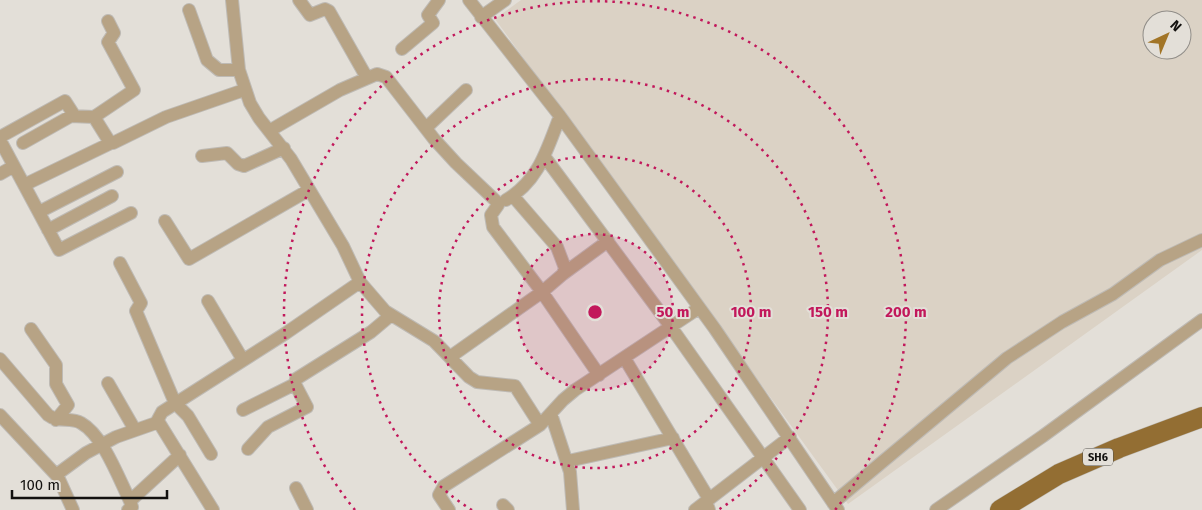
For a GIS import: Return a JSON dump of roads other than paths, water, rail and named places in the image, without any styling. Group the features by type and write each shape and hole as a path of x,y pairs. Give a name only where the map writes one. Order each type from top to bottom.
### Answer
{"main road":[{"name":"SH6","path":"1000,510 1059,474 1119,448 1202,417"}],"street":[{"path":"232,0 239,70 244,90 259,118 284,148 343,246 360,282 390,316 434,342 469,377 477,382 515,386 540,425"},
{"path":"299,0 310,15 325,9 329,11 367,78"},
{"path":"402,50 433,23 428,15 440,0"},
{"path":"469,0 560,116 700,308 836,506 1007,358 1062,322 1113,294 1160,260 1202,240"},
{"path":"481,17 505,0"},
{"path":"189,10 207,60 220,70 239,70"},
{"path":"23,143 74,116 94,117 134,90 108,42 114,33 108,21"},
{"path":"269,131 333,94 377,74 386,77 456,163 493,197 498,205"},
{"path":"24,185 166,117 244,90"},
{"path":"426,128 466,90"},
{"path":"74,116 65,101 0,140 58,249 62,250 131,213"},
{"path":"560,116 534,176 513,196 498,205 491,215 494,227 542,292 599,375"},
{"path":"94,117 111,143"},
{"path":"202,156 226,153 238,164 244,166 284,148"},
{"path":"544,156 671,327 800,510"},
{"path":"0,174 14,166"},
{"path":"39,212 117,172"},
{"path":"165,221 189,259 309,190"},
{"path":"48,230 112,196"},
{"path":"513,196 557,247 565,268 563,274"},
{"path":"450,357 542,292 608,241"},
{"path":"120,264 141,303 136,311 175,403 188,416 211,454"},
{"path":"56,475 102,445 135,430 152,425 158,421 162,412 175,403 293,328 360,282"},
{"path":"208,301 243,360"},
{"path":"449,510 439,495 444,486 540,425 563,400 700,308"},
{"path":"248,450 268,427 307,407 295,384 296,379 371,332 390,316"},
{"path":"936,510 1202,320"},
{"path":"31,329 57,367 56,384 68,405 56,420"},
{"path":"0,359 48,415 56,420 80,422 102,445 129,505 180,455"},
{"path":"625,359 673,438 709,505"},
{"path":"108,382 135,430"},
{"path":"243,410 295,384"},
{"path":"551,414 568,461 573,510"},
{"path":"0,415 56,475 74,510"},
{"path":"158,421 213,510"},
{"path":"695,510 709,505 790,437"},
{"path":"568,461 673,438"},
{"path":"296,488 308,510"}]}
